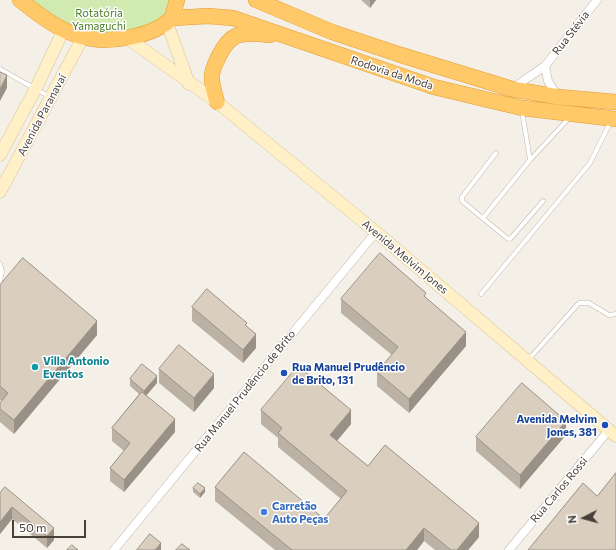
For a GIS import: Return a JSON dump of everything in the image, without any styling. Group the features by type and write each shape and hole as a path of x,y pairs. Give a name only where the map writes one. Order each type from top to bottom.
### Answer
{"highway":[{"path":"20,0 42,18 83,37 126,38 149,33 170,20 177,0"},
{"name":"Rodovia da Moda","path":"256,0 345,36 512,89 559,97 616,102"},
{"name":"Rodovia da Moda","path":"170,20 208,16 233,18 434,87 522,108 614,119"},
{"path":"217,102 211,80 215,65 223,49 236,36 257,34 291,37"}],"street":[{"name":"Rua Stévia","path":"512,89 545,66 597,0"},
{"path":"170,20 189,84"},
{"name":"Avenida Paranavaí","path":"0,155 36,88 64,29"},
{"name":"Avenida Paranavaí","path":"0,192 83,37"},
{"name":"Avenida Melvim Jones","path":"126,38 189,84 217,102 376,232 612,433"},
{"name":"Rua Stévia","path":"545,66 548,81 559,97"},
{"name":"Rua Manuel Prudêncio de Brito","path":"114,550 376,232"},
{"name":"Rua Carlos Rossi","path":"509,550 612,433"}],"lane":[{"path":"0,69 36,88 51,98"},
{"path":"522,108 530,160"},
{"path":"483,218 530,160 572,114"},
{"path":"481,294 590,163 614,119"},
{"path":"496,153 462,197 462,200 508,239 512,238 543,201"},
{"path":"0,264 2,271 0,282"},
{"path":"527,361 579,303 589,303 609,315 616,314"}],"green space":[{"name":"Rotatória Yamaguchi","path":"20,0 177,0 149,33 83,37"}],"building":[{"path":"0,72 7,75 0,89"},
{"path":"380,253 426,293 424,296 466,332 409,399 377,372 398,347 341,299"},
{"name":"Villa Antonio Eventos","path":"23,258 97,321 14,420 0,409 0,403 8,393 0,386 0,285"},
{"path":"207,289 247,323 245,325 256,334 243,350 192,307"},
{"path":"179,345 214,374 194,398 159,369"},
{"path":"142,364 157,376 144,391 130,379"},
{"path":"298,366 351,410 330,435 368,466 385,445 479,523 457,550 451,550 424,528 406,550 292,550 215,487 244,452 324,519 347,491 278,433 282,428 261,410"},
{"path":"522,383 566,421 520,475 476,437"},
{"path":"142,392 175,419 124,480 110,468 130,443 112,428"},
{"path":"616,473 616,550 528,550 583,483 597,496"},
{"path":"198,483 205,488 200,494 193,488"},
{"path":"5,487 54,528 47,536 12,507 0,522 0,493"},
{"path":"150,534 161,543 155,550 137,550"},
{"path":"182,544 190,550 176,550"},
{"path":"72,545 78,550 67,550"}],"place":[{"name":"Villa Antonio Eventos","path":"35,367"},
{"name":"Rua Manuel Prudêncio de Brito, 131","path":"284,373"},
{"name":"Avenida Melvim Jones, 381","path":"605,425"},
{"name":"Carretão Auto Peças","path":"264,512"}]}
